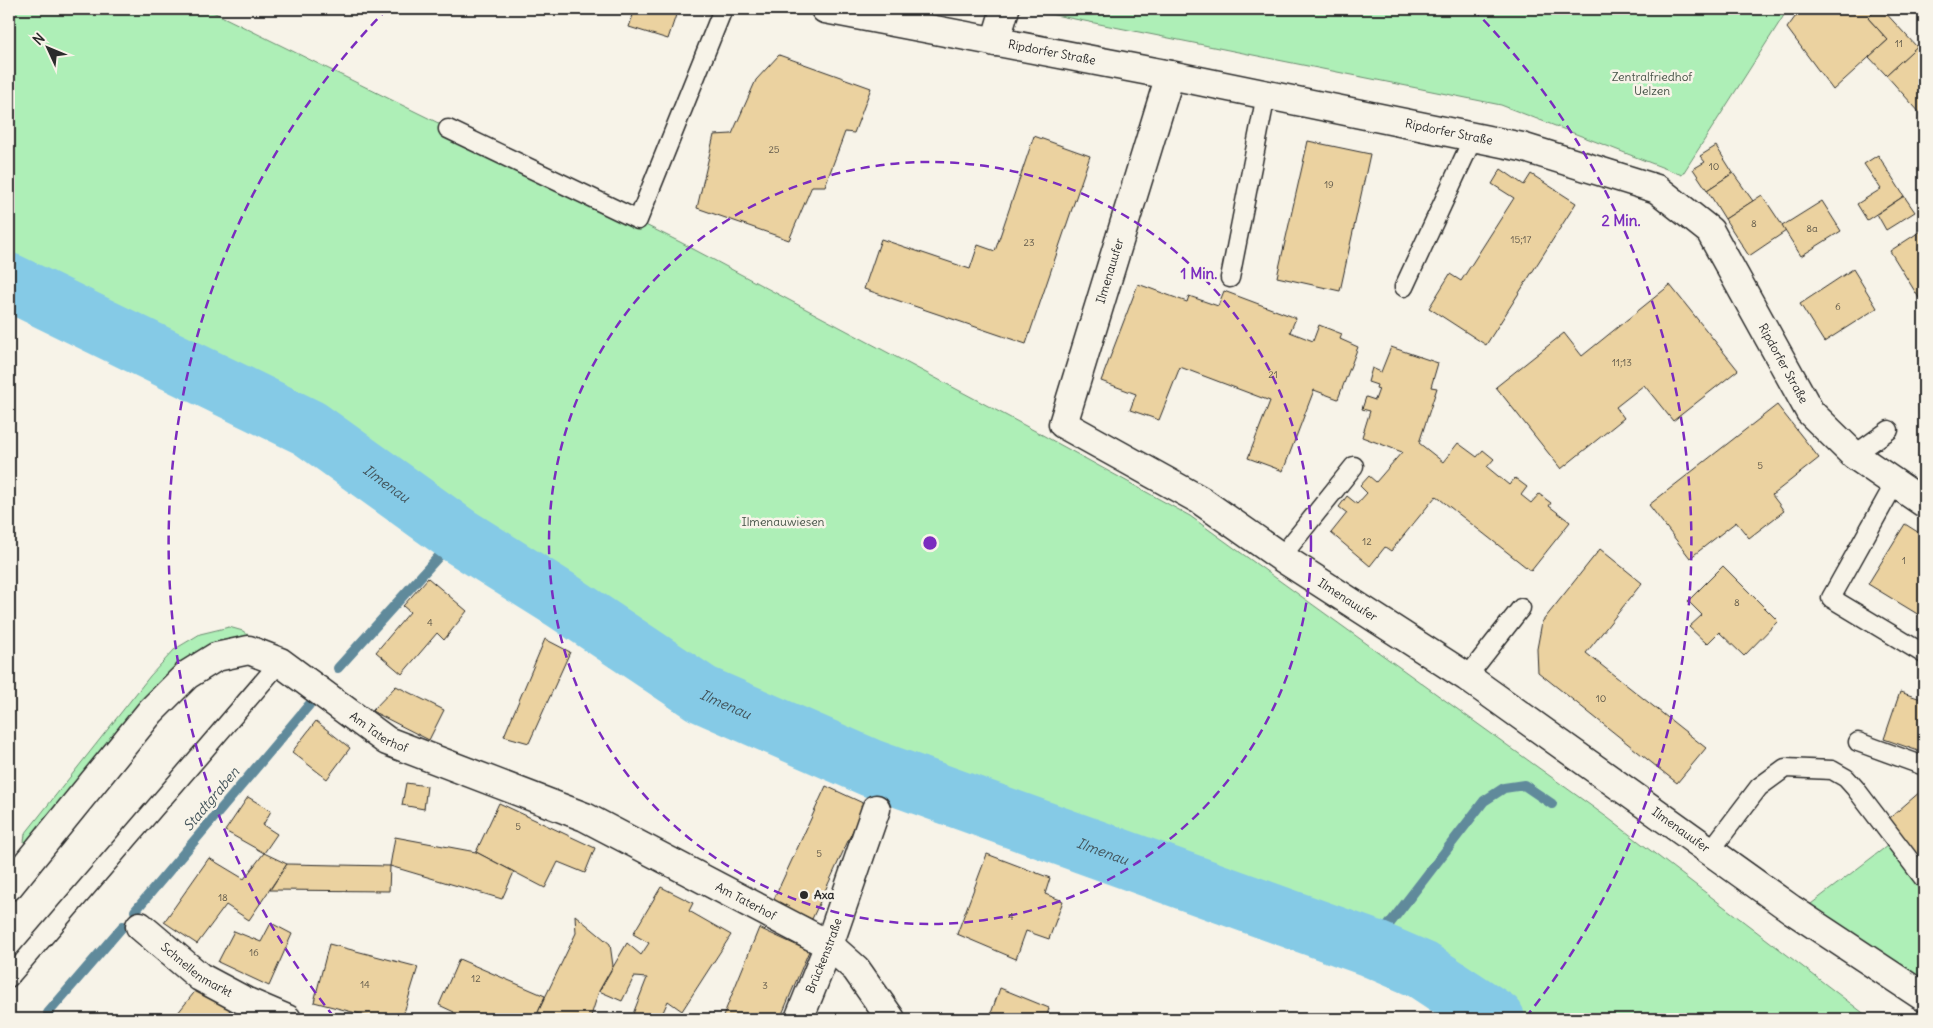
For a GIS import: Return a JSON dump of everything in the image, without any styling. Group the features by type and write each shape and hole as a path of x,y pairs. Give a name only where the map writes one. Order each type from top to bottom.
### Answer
{"street":[{"name":"Ripdorfer Straße","path":"825,9 1170,75 1522,147 1657,189 1710,231 1810,412 1854,455 1924,503"},
{"path":"995,42 1005,9"},
{"name":"Ilmenauufer","path":"1170,75 1062,424 1200,500 1281,557 1467,677 1792,909 1924,997"},
{"name":"Am Taterhof","path":"9,886 151,711 187,675 216,657 249,650 280,662 387,741 586,817 829,945 856,969 891,1019"},
{"name":"Brückenstraße","path":"800,1019 829,945 876,809"},
{"name":"Schnellenmarkt","path":"140,926 200,977 245,1001 287,1019"}],"lane":[{"path":"448,129 638,220 722,9"},
{"path":"1230,278 1266,95"},
{"path":"1404,287 1472,138"},
{"path":"1854,455 1889,430"},
{"path":"1281,557 1354,466"},
{"path":"1895,484 1831,598 1924,654"},
{"path":"1467,677 1520,608"},
{"path":"9,978 280,662"},
{"path":"1858,742 1924,766"},
{"path":"1711,850 1759,787 1785,768 1832,770 1846,778 1855,788 1924,879"}],"green space":[{"name":"Ilmenauwiesen","path":"9,9 207,9 680,242 1037,432 1190,516 1608,818 1871,1019 1452,1019 1381,976 893,798 675,691 563,601 458,535 304,426 9,282"},
{"name":"Zentralfriedhof Uelzen","path":"1025,9 1788,9 1682,175 1501,105"},
{"path":"229,627 243,631 269,650 229,649 27,848 24,842 25,834 150,676 175,649 200,634"},
{"path":"1887,846 1924,895 1924,987 1807,907"}],"building":[{"path":"635,9 678,9 668,39 629,27"},
{"path":"1801,9 1877,9 1868,18 1888,40 1833,90 1787,28"},
{"path":"1877,9 1882,9 1917,47 1886,75 1869,57 1888,40 1868,18"},
{"path":"1924,40 1924,111 1921,114 1886,75"},
{"path":"779,55 871,88 854,133 845,132 825,186 812,186 789,240 697,208 714,135 732,134 756,80"},
{"path":"1034,136 1090,156 1026,344 864,289 881,239 970,269 978,245 995,251"},
{"path":"1308,141 1370,154 1340,291 1277,277"},
{"path":"1716,146 1733,173 1707,190 1693,169 1705,162 1700,156"},
{"path":"1878,155 1904,196 1867,220 1857,204 1881,189 1864,164"},
{"path":"1501,169 1524,185 1531,174 1576,203 1486,345 1429,308 1450,274 1461,281 1514,198 1492,184"},
{"path":"1733,173 1753,201 1725,219 1707,190"},
{"path":"1762,195 1786,231 1749,256 1725,219"},
{"path":"1904,196 1915,212 1886,230 1877,214"},
{"path":"1822,201 1841,231 1801,256 1782,226"},
{"path":"1924,229 1924,295 1919,298 1890,251"},
{"path":"1853,269 1877,308 1824,342 1800,304"},
{"path":"1138,284 1187,302 1189,296 1218,306 1224,291 1296,318 1290,332 1313,341 1319,325 1342,334 1340,339 1358,347 1338,399 1314,390 1283,471 1248,458 1270,401 1180,367 1159,420 1130,410 1136,394 1101,381"},
{"path":"1670,285 1738,370 1673,421 1644,385 1616,407 1624,418 1561,469 1496,387 1564,333 1582,356"},
{"path":"1391,347 1438,363 1431,387 1437,388 1419,443 1443,462 1458,443 1477,457 1483,450 1494,459 1487,467 1509,485 1515,478 1527,487 1521,495 1531,503 1539,494 1551,503 1549,506 1570,522 1531,571 1436,496 1391,551 1385,547 1370,566 1331,533 1347,513 1339,507 1347,496 1357,504 1367,493 1360,486 1369,476 1376,482 1402,452 1362,437 1370,411 1362,409 1366,397 1375,400 1379,389 1376,388 1377,385 1368,382 1372,368 1381,372"},
{"path":"1777,405 1819,458 1772,495 1784,511 1749,538 1736,522 1690,558 1649,505"},
{"path":"1905,524 1924,536 1924,618 1868,584"},
{"path":"1600,549 1642,583 1586,653 1706,748 1677,783 1538,672 1537,649 1542,622"},
{"path":"1723,566 1778,621 1744,656 1719,632 1707,644 1689,627 1702,615 1688,601"},
{"path":"428,578 467,611 444,640 437,633 402,674 376,652 410,612 403,606"},
{"path":"545,639 570,652 529,743 504,736"},
{"path":"396,686 444,710 429,740 372,711"},
{"path":"1900,692 1924,700 1924,753 1884,739"},
{"path":"316,721 350,748 327,779 292,752"},
{"path":"406,783 427,786 424,809 402,805"},
{"path":"826,786 865,804 812,919 773,901"},
{"path":"1921,791 1924,794 1924,868 1885,822"},
{"path":"248,797 271,811 263,825 277,834 264,853 225,831"},
{"path":"499,803 595,848 585,873 558,862 545,888 476,852"},
{"path":"395,837 476,852 514,872 502,899 390,866"},
{"path":"264,853 287,864 249,920 226,905 197,944 164,922 209,858 244,879"},
{"path":"987,854 1050,878 1045,894 1063,901 1049,939 1026,931 1016,959 957,934"},
{"path":"287,864 390,866 389,891 270,890"},
{"path":"661,887 693,903 689,911 731,935 682,1011 668,1001 660,1019 631,1019 647,978 634,977 622,1001 599,991 627,943 641,955 649,943 633,934"},
{"path":"575,915 610,944 613,966 599,991 590,1019 554,1019 538,1012 576,933"},
{"path":"271,923 292,934 269,986 218,962 234,931 261,942"},
{"path":"759,928 809,951 780,1019 722,1019"},
{"path":"329,944 418,967 402,1019 379,1019 314,1002"},
{"path":"459,959 545,996 535,1019 452,1019 454,1012 439,1005"},
{"path":"201,984 230,1010 222,1019 173,1019"},
{"path":"1000,988 1049,1008 1046,1019 989,1019"}],"waterway":[{"name":"Ilmenau","path":"9,282 309,428 458,535 563,601 702,694 871,768 1371,948 1422,970 1496,1019"},
{"name":"Stadtgraben","path":"338,668 458,535"},
{"name":"Stadtgraben","path":"135,911 309,705"},
{"path":"1371,948 1484,801 1504,788 1524,785 1552,804"},
{"name":"Stadtgraben","path":"48,1013 123,926"}],"place":[{"name":"Axa","path":"804,895"}]}
